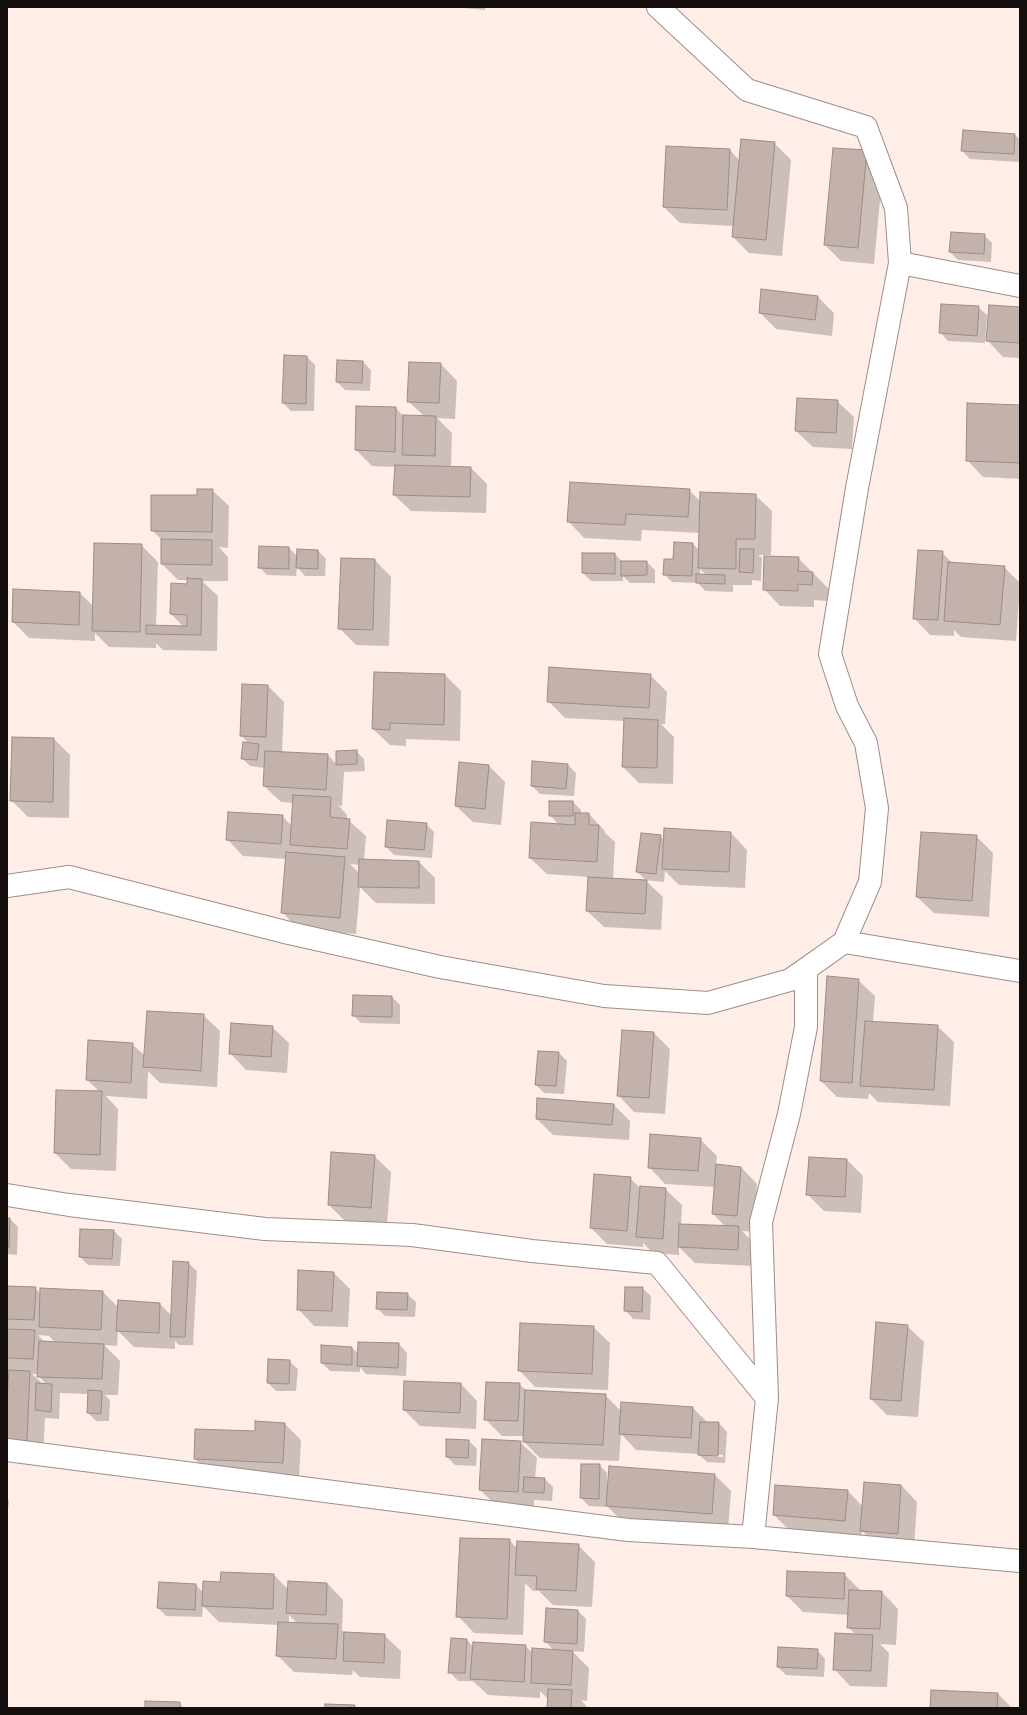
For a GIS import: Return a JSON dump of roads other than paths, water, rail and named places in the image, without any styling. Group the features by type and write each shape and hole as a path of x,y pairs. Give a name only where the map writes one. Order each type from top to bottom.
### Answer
{"street":[{"path":"7,886 69,877 289,933 440,967 604,996 708,1003 790,980 844,942 870,882 877,808 866,743 848,706 830,654 857,488 900,263 896,208 866,127 747,90 658,7"},
{"path":"900,263 1020,286"},
{"path":"844,942 1020,971"},
{"path":"753,1537 767,1398 762,1222 789,1114 806,1027 806,969"},
{"path":"7,1195 69,1205 265,1229 412,1235 532,1252 657,1263 767,1398"},
{"path":"7,1450 628,1530 753,1537 1020,1561"}]}
